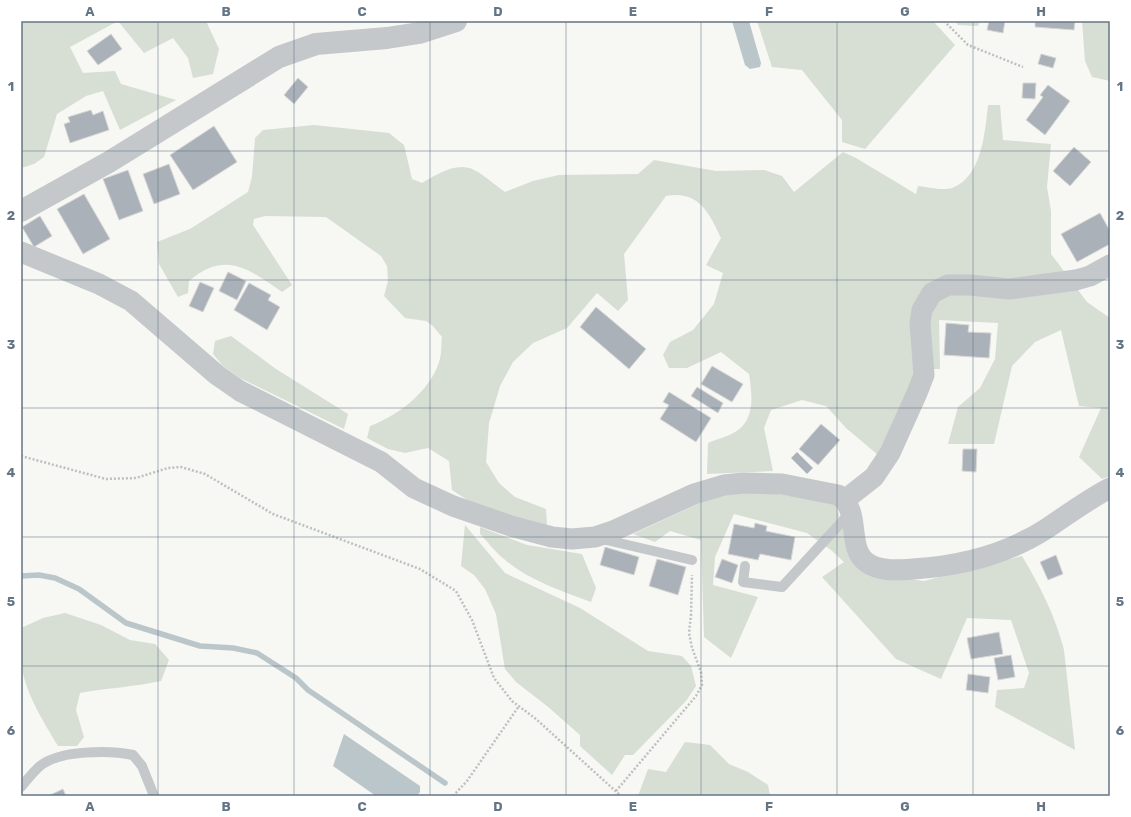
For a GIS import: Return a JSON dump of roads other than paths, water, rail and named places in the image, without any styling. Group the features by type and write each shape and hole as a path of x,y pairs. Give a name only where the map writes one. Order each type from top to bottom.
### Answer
{"street":[{"path":"21,211 109,162 279,57 316,44 393,37 419,33 456,21"},
{"path":"21,252 99,284 131,301 217,375 240,391 381,462 414,488 453,506 531,532 552,537 572,539 595,537 620,528 694,494 724,485 744,483 782,484 838,495 848,506 858,554 868,563 890,571 928,568 977,560 1021,543 1110,488"},
{"path":"848,506 874,477 890,453 917,393 924,375 920,323 922,310 932,293 948,285 970,285 1009,289 1076,280 1090,276 1110,265"}],"lane":[{"path":"745,566 743,582 782,587 848,506"},
{"path":"595,537 692,560"},
{"path":"21,787 40,766 53,759 84,752 118,752 133,755 142,766 154,796"}],"waterway":[{"path":"21,576 39,575 55,578 79,589 126,623 200,646 233,648 257,653 296,678 308,690 445,783"}]}
